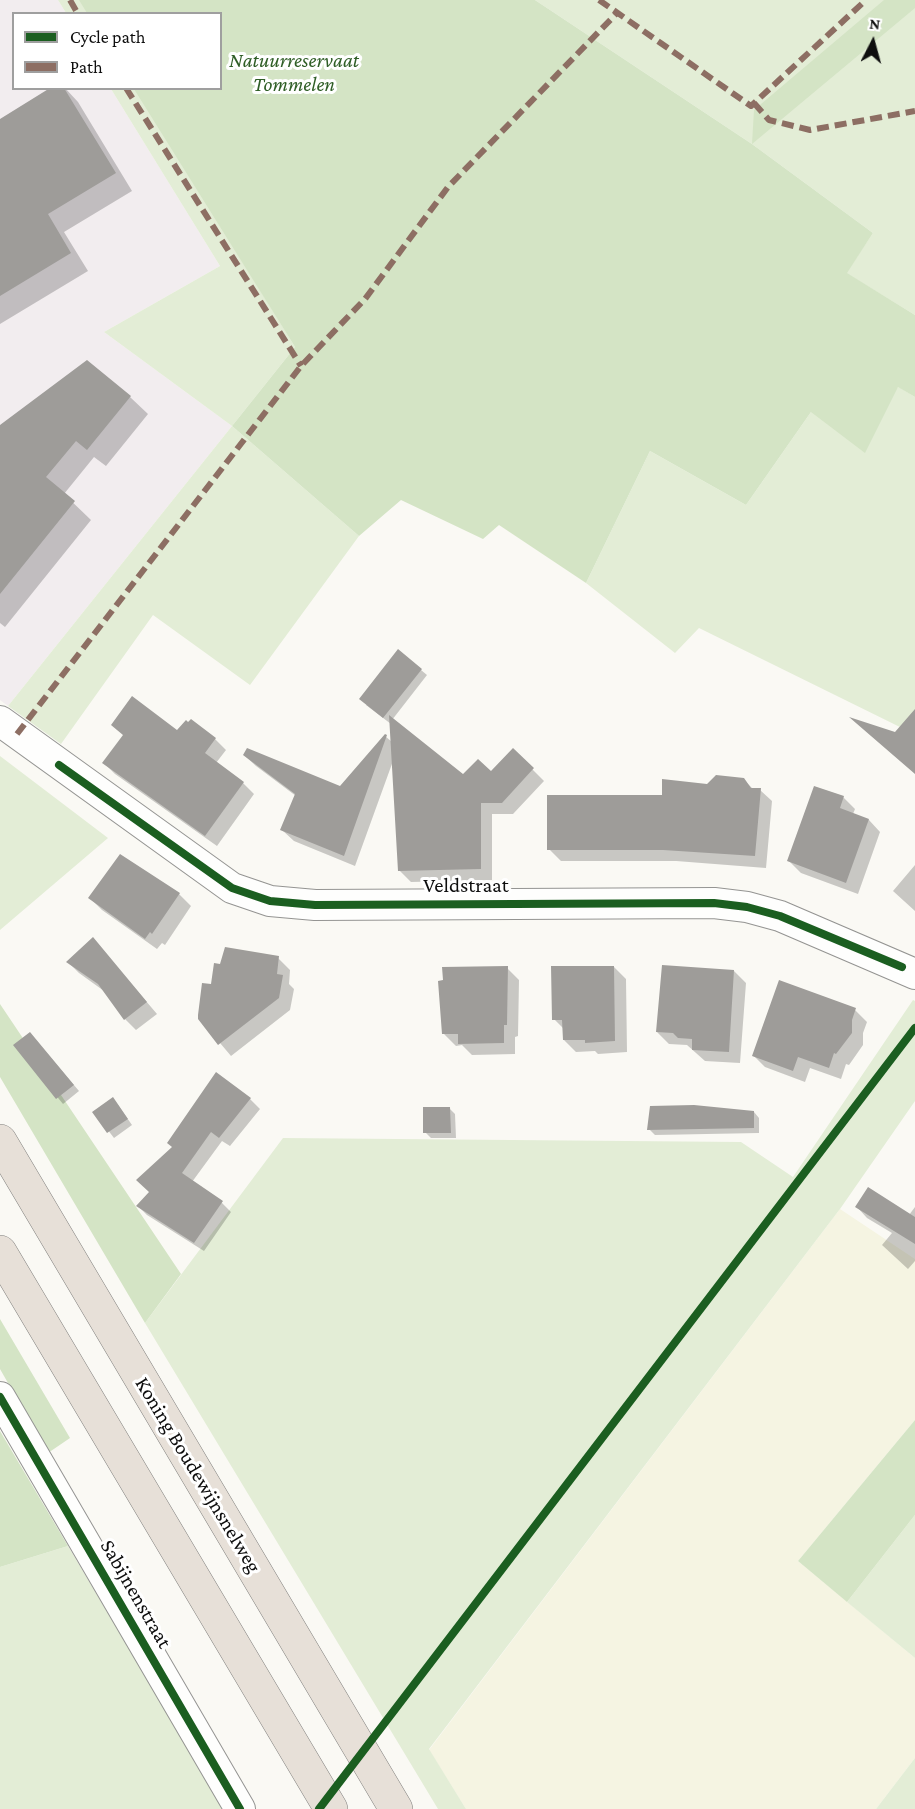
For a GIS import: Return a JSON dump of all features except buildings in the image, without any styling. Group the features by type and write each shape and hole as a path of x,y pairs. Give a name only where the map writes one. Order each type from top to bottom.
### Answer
{"highway":[{"name":"Koning Boudewijnsnelweg","path":"0,1141 396,1809"},
{"path":"0,1252 331,1809"}],"street":[{"name":"Veldstraat","path":"0,721 232,888 270,901 315,905 714,903 747,907 780,916 915,974"},
{"name":"Sabijnenstraat","path":"0,1397 240,1809"}],"shaded area":[{"path":"0,0 58,0 65,12 12,12 12,90 112,90 220,266 104,332 232,426 8,706 0,700"}],"green space":[{"name":"Natuurreservaat Tommelen","path":"58,0 482,0 219,223 295,347 232,426 104,332 220,266 112,90 222,90 222,12 65,12"},
{"path":"79,0 535,0 752,144 873,233 847,273 915,315 915,397 898,387 865,453 811,412 746,505 650,451 586,583 499,525 483,539 401,500 359,536 232,426 295,347 135,90 222,90 222,12 86,12"},
{"path":"535,0 915,0 915,315 846,273 873,233 752,144"},
{"path":"884,0 915,0 915,8 752,144 754,110"},
{"path":"899,387 915,397 915,718 906,730 699,628 675,653 586,583 650,451 746,505 811,412"},
{"path":"232,426 359,536 250,685 153,615 61,744 8,706"},
{"path":"0,756 108,838 0,930"},
{"path":"913,1000 915,1001 915,1101 840,1209 429,1749 466,1809 438,1809 145,1323 283,1138 741,1142 793,1177"},
{"path":"0,1004 181,1274 145,1323 0,1077"},
{"path":"840,1209 915,1259 915,1420 798,1561 915,1658 915,1758 876,1809 466,1809 429,1750"},
{"path":"0,1319 70,1438 48,1453 0,1369"},
{"path":"915,1420 915,1515 847,1602 798,1561"},
{"path":"0,1431 68,1546 0,1567"},
{"path":"915,1515 915,1658 847,1602"},
{"path":"68,1546 224,1809 0,1809 0,1567"},
{"path":"915,1758 915,1809 876,1809"}],"marked path":[{"path":"70,0 77,12"},
{"path":"599,0 751,106 866,0"},
{"path":"17,734 301,366 365,299 448,187 618,12"},
{"path":"127,90 301,366"},
{"path":"754,103 769,120 810,130 915,111"}],"cycle path":[{"path":"59,765 232,888 270,901 315,905 714,903 747,907 780,916 902,967"},
{"path":"319,1809 915,1028"},
{"path":"0,1397 240,1809"}]}
